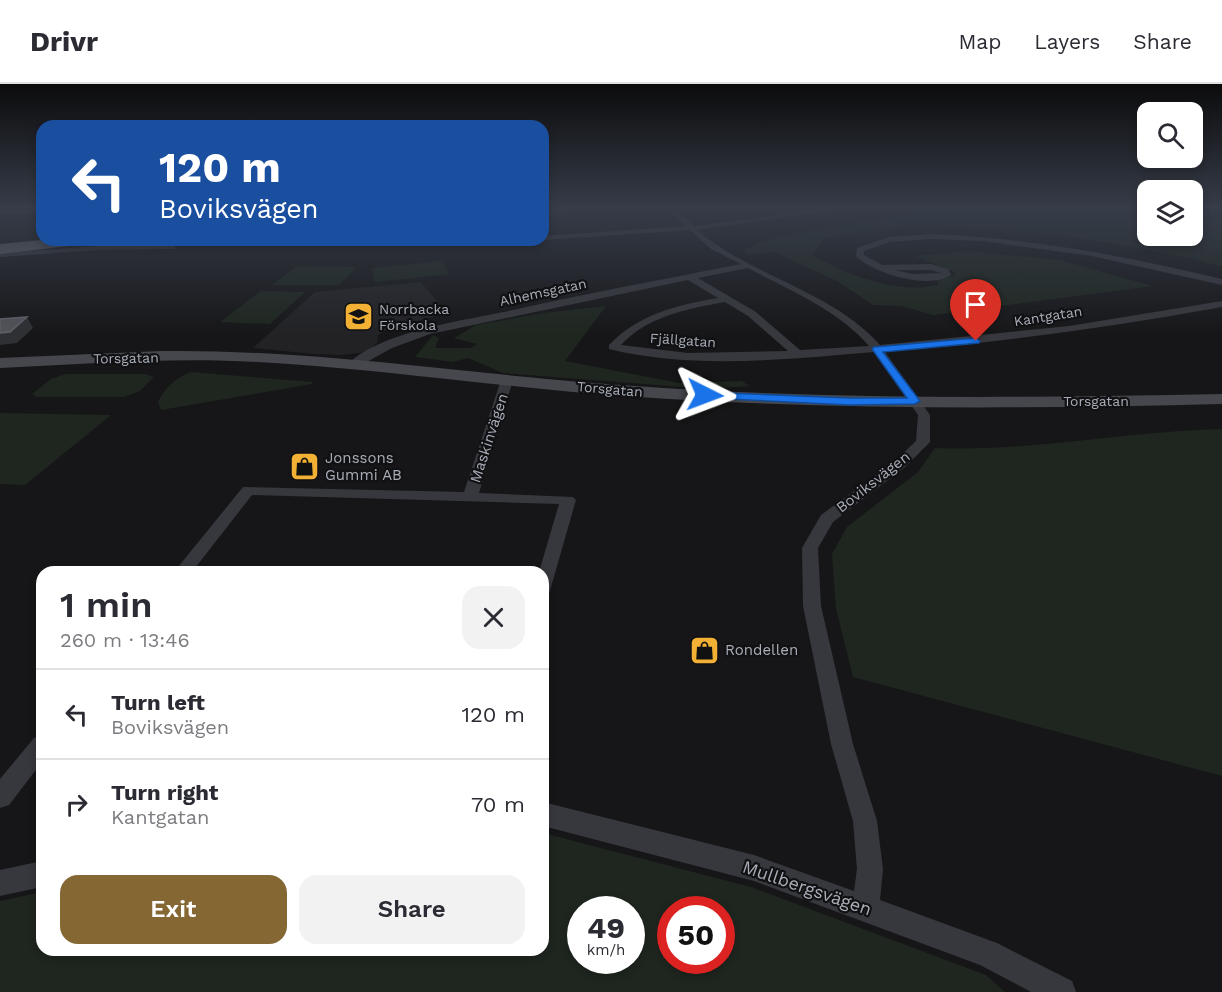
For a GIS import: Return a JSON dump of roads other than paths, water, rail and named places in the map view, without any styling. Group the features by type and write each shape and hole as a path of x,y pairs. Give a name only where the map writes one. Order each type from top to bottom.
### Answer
{"main road":[{"name":"Torsgatan","path":"0,363 102,358 256,357 648,392 849,402 1222,399"}],"street":[{"path":"0,255 65,250"},
{"name":"Boviksvägen","path":"720,250 746,266 769,275 840,316 877,349 924,415 923,442 892,471 827,519 810,548 814,617 842,744 865,821 870,869 866,909"},
{"path":"860,250 860,256 866,261 882,268 915,276 947,275 945,271 931,267 882,268"},
{"path":"1071,250 1222,282"},
{"name":"Alhemsgatan","path":"352,366 375,352 428,331 746,266"},
{"path":"690,277 764,323 797,354"},
{"name":"Fjällgatan","path":"726,299 656,315 624,333 613,347 693,358 877,349"},
{"name":"Kantgatan","path":"877,349 1033,334 1222,304"},
{"name":"Maskinvägen","path":"470,496 507,380"},
{"name":"Maskinvägen","path":"188,566 248,490 568,500 549,568"},
{"path":"0,797 36,752"},
{"name":"Mullbergsvägen","path":"549,816 754,868 987,953 1061,992"},
{"path":"0,883 36,875"}],"place":[{"name":"Norrbacka Förskola","path":"358,317"},
{"name":"Jonssons Gummi AB","path":"304,467"},
{"name":"Rondellen","path":"704,650"}]}
